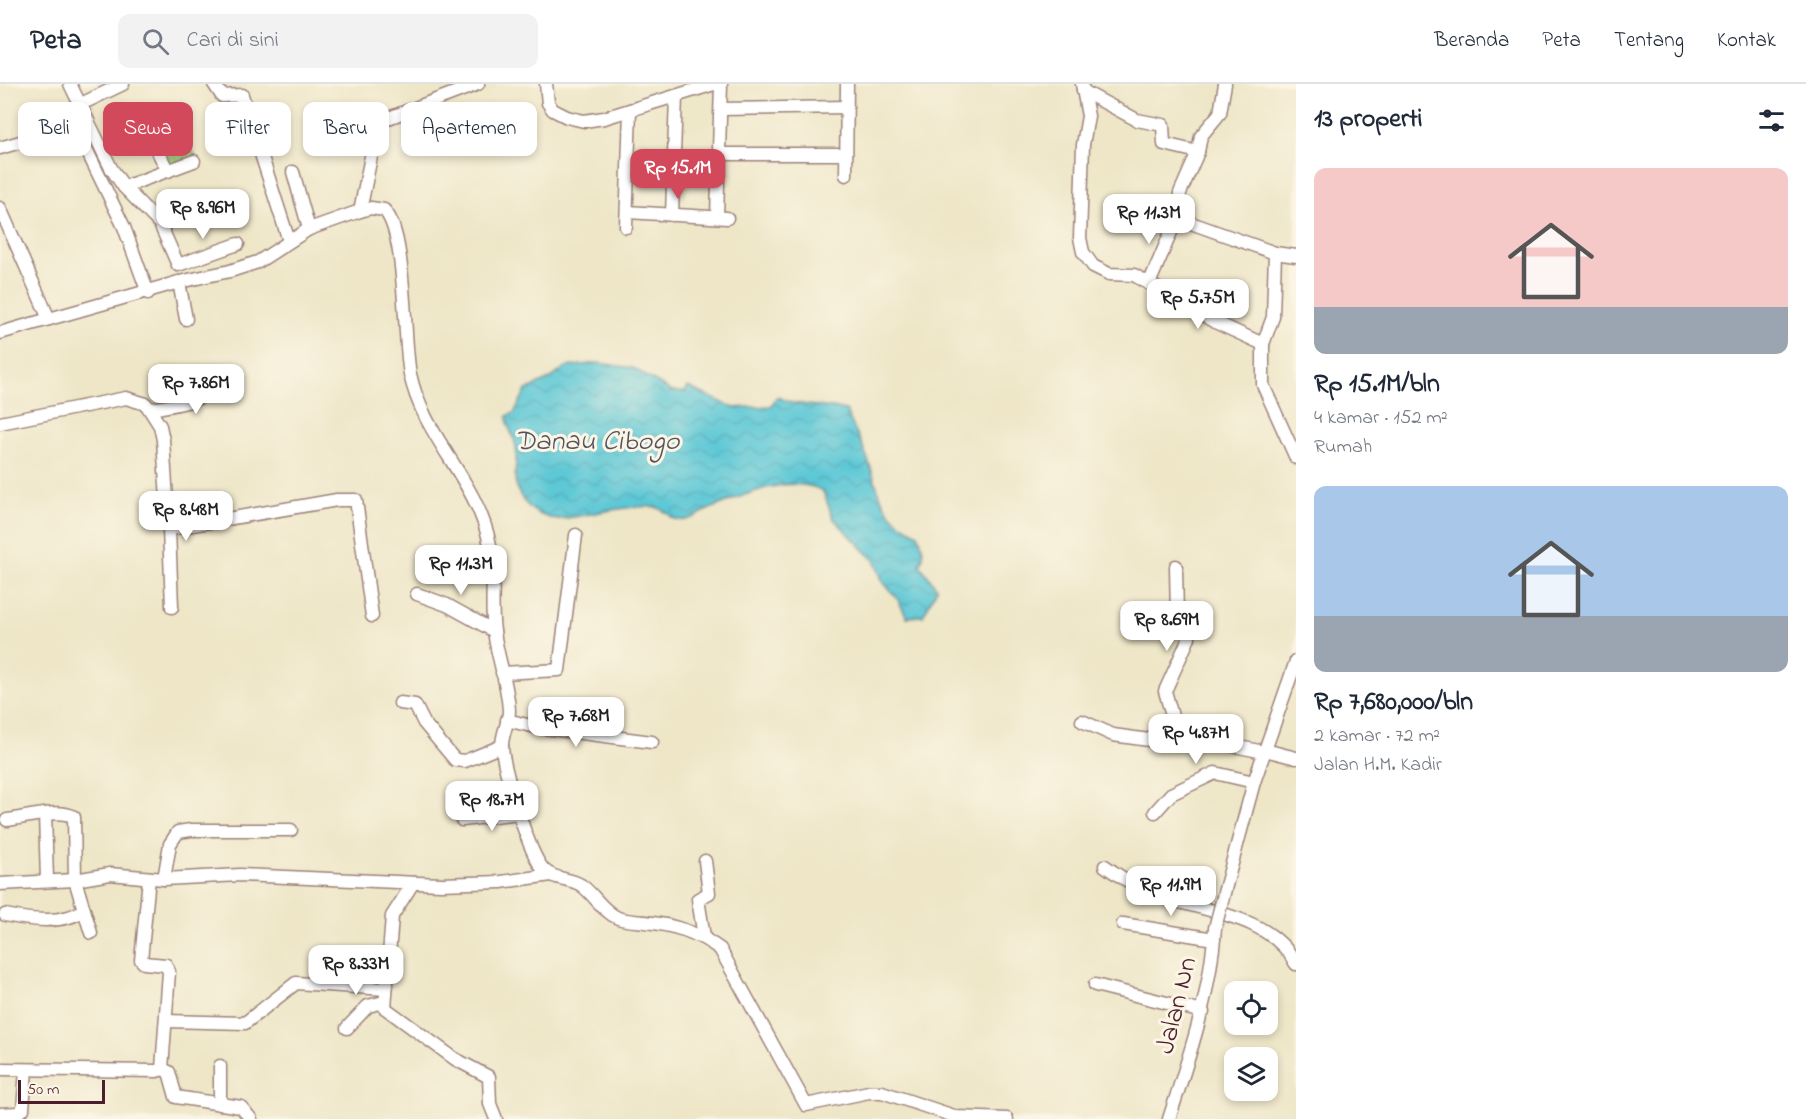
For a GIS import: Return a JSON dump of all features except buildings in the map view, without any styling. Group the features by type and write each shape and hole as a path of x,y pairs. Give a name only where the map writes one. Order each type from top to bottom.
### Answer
{"street":[{"path":"70,84 78,102"},
{"path":"85,102 123,84"},
{"path":"214,84 222,96 242,95"},
{"path":"242,95 249,84"},
{"path":"360,211 378,122 478,84"},
{"path":"546,84 548,103 553,110 567,117 593,120 714,84"},
{"path":"627,212 722,218 718,154 721,84"},
{"path":"846,175 847,84"},
{"path":"1149,284 1177,218 1180,193 1198,152 1201,136 1220,113 1225,84"},
{"path":"1083,87 1137,120 1163,124 1164,144 1198,152"},
{"path":"1083,87 1088,116 1083,157 1080,238 1083,252 1094,266 1109,274 1134,275 1215,322 1263,344"},
{"path":"242,95 289,241"},
{"path":"672,215 676,96"},
{"path":"721,109 847,107"},
{"path":"626,227 630,110"},
{"path":"0,148 64,129 72,129 88,153 124,227 148,292"},
{"path":"91,130 124,187 160,224 178,265 238,244"},
{"path":"718,154 846,154"},
{"path":"160,156 168,171"},
{"path":"124,187 194,161"},
{"path":"293,172 309,229"},
{"path":"160,224 215,202"},
{"path":"0,208 49,319"},
{"path":"0,333 179,282 230,271 258,262 309,229 371,208 384,210 392,221 403,288 410,373 419,404 465,480 485,527 492,559 494,631 509,710 502,746 519,813 542,869 551,875 583,886 600,905 619,918 686,929 704,937 720,949 806,1105 805,1119"},
{"path":"1177,218 1275,253 1296,256"},
{"path":"1275,253 1273,317 1263,344 1263,385 1296,458"},
{"path":"179,282 186,319"},
{"path":"151,409 201,398 209,394 221,382"},
{"path":"0,423 126,398 146,404 151,409 160,426 163,440 172,607"},
{"path":"169,529 337,500 356,500 372,616"},
{"path":"502,673 559,670 576,535"},
{"path":"1176,566 1177,617 1189,638 1166,691 1177,734"},
{"path":"417,594 447,605 494,631"},
{"name":"Jalan Nn","path":"1169,1119 1203,1012 1214,933 1254,782 1296,661"},
{"path":"400,703 415,705 424,723 455,760 465,761 502,746"},
{"path":"507,720 535,728 652,742"},
{"path":"1082,721 1113,735 1149,740 1159,731 1296,758"},
{"path":"1155,812 1171,795 1215,773 1254,782"},
{"path":"462,820 519,813"},
{"path":"45,814 47,880"},
{"path":"7,820 45,814 70,814 74,817 75,880 91,933"},
{"path":"164,879 170,844 178,832 291,830"},
{"path":"704,937 698,899 709,893 705,861"},
{"path":"1105,866 1141,889 1255,925 1275,939 1296,964"},
{"path":"0,884 75,880 110,874 164,879 240,876 413,883 501,882 551,875"},
{"path":"149,878 141,960 168,967 162,1069"},
{"path":"413,883 392,916 384,1002 387,1011 455,1059 489,1077 490,1104 496,1119"},
{"path":"5,915 57,919 69,918 84,910"},
{"path":"1124,924 1214,933"},
{"path":"166,1021 245,1023 296,983 386,989"},
{"path":"1095,985 1203,1012"},
{"path":"347,1028 368,1006 384,1002"},
{"path":"220,1066 220,1104"},
{"path":"0,1069 157,1071 162,1069 169,1072 176,1097 243,1108 250,1119"},
{"path":"0,1114 17,1113 23,1109 26,1070"},
{"path":"806,1105 869,1092 882,1092 957,1117 1007,1119"}],"green space":[{"path":"193,151 196,157 170,166 164,156 193,156"}],"water":[{"name":"Danau Cibogo","path":"598,363 633,368 672,392 685,392 688,387 734,408 771,406 777,397 793,403 846,410 887,509 895,518 918,534 923,553 920,565 937,588 923,616 907,617 897,598 883,582 874,560 833,518 823,491 810,486 796,484 766,488 685,520 673,518 662,509 649,507 624,508 558,519 544,516 532,509 522,499 516,485 516,447 507,416 514,413 526,390 550,379 566,367"}]}
